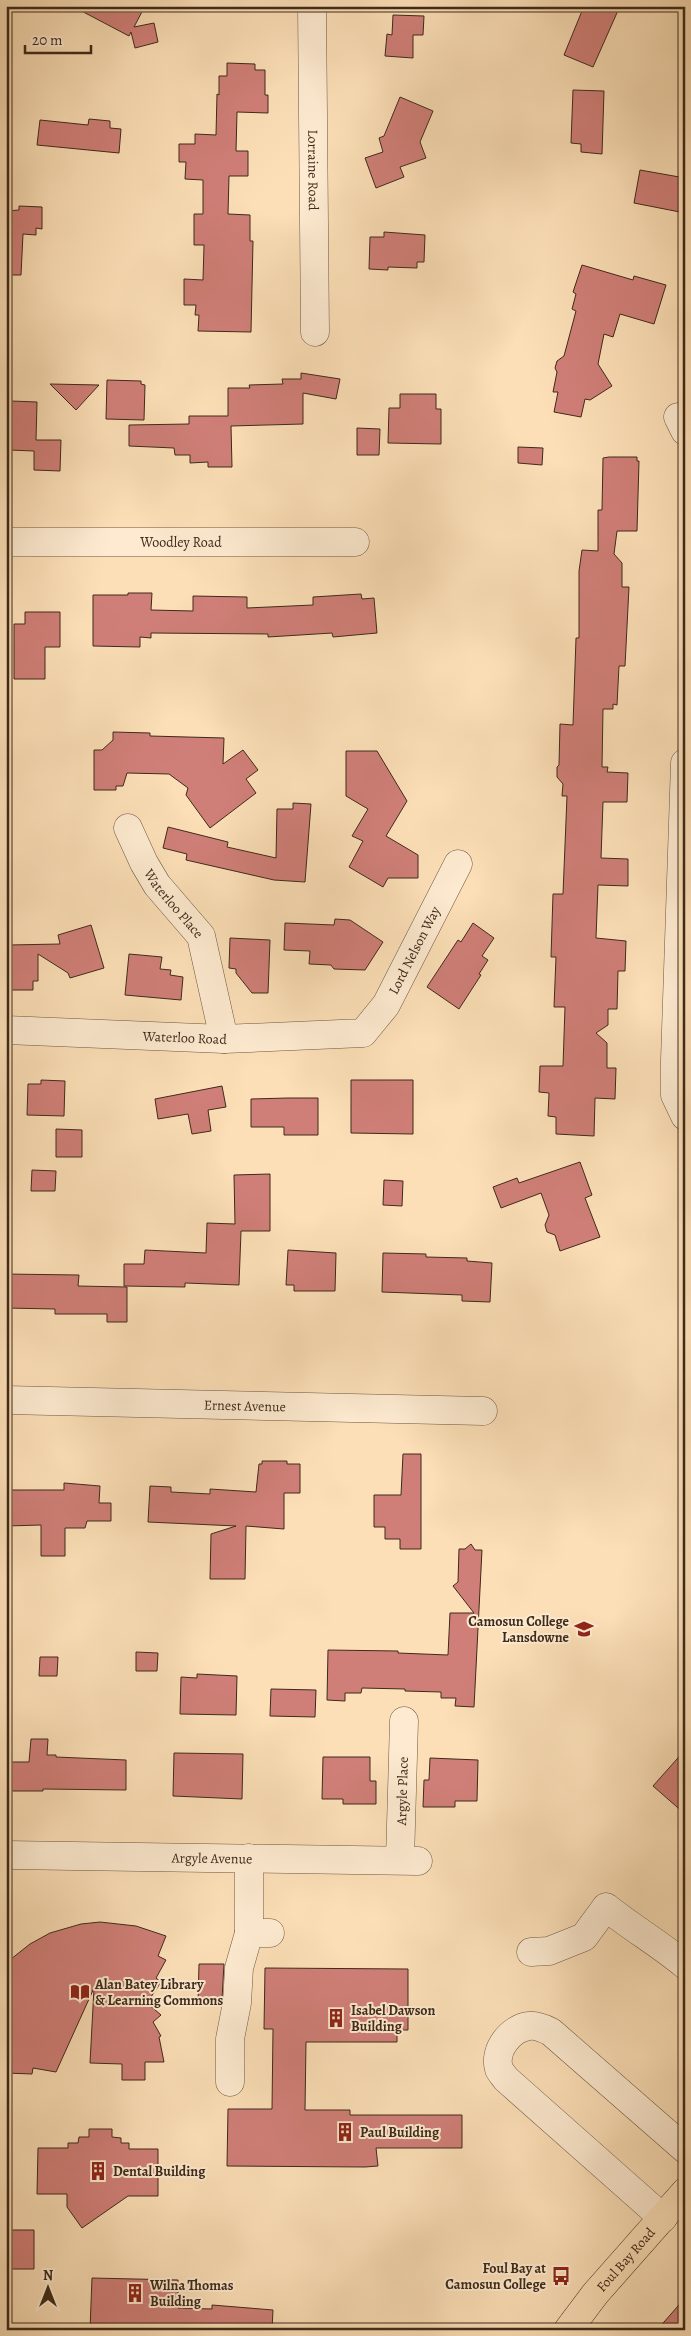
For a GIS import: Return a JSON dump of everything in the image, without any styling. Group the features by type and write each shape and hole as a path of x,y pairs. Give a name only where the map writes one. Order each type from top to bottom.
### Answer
{"main road":[{"name":"Foul Bay Road","path":"568,2330 596,2294 685,2192"}],"street":[{"name":"Lorraine Road","path":"312,6 316,332"},
{"name":"Woodley Road","path":"6,542 355,542"},
{"path":"685,763 675,1060 675,1095 685,1116"},
{"name":"Waterloo Place","path":"128,828 144,863 158,885 200,936 224,1039"},
{"name":"Lord Nelson Way","path":"363,1033 386,1004 458,864"},
{"name":"Waterloo Road","path":"6,1030 224,1039 363,1033"},
{"name":"Ernest Avenue","path":"6,1400 483,1411"},
{"name":"Argyle Place","path":"404,1721 409,1860"},
{"name":"Argyle Avenue","path":"6,1855 409,1860"},
{"path":"230,2082 230,2039 237,2003 239,1968 260,1933 250,1858"},
{"path":"542,1947 584,1937 606,1907 633,1929 665,1949 685,1965"},
{"path":"663,2218 506,2079 499,2069 499,2053 505,2041 514,2030 530,2025 551,2032 685,2149"}],"building":[{"path":"72,6 145,6 134,27 154,23 158,42 135,48 131,32 129,36"},
{"path":"584,6 620,6 593,67 564,55"},
{"path":"393,15 424,16 423,35 413,35 413,58 385,56 387,34 392,35"},
{"path":"227,63 255,64 255,70 265,70 265,95 268,95 268,113 237,112 236,151 248,151 248,176 229,176 228,214 250,215 250,241 253,241 251,332 198,331 199,315 195,315 196,305 184,305 184,279 203,280 204,245 194,245 194,214 203,214 203,180 185,179 186,162 179,162 179,144 195,144 195,134 216,135 219,76 227,76"},
{"path":"573,90 604,91 602,154 581,152 581,144 571,143"},
{"path":"400,97 433,111 420,142 426,158 400,167 404,177 376,188 365,158 383,152 379,138 384,136"},
{"path":"89,119 110,121 110,128 121,129 119,153 37,145 40,120 88,125"},
{"path":"640,170 685,178 685,213 634,203"},
{"path":"19,206 42,207 42,229 36,228 36,235 23,234 21,275 6,275 6,211 19,210"},
{"path":"384,232 425,235 424,262 417,262 417,268 388,267 388,270 369,269 370,237 384,237"},
{"path":"582,265 633,280 634,276 666,285 654,324 620,314 613,337 604,334 598,364 612,386 590,400 585,399 581,417 554,412 558,392 553,392 557,372 555,368 557,361 564,356 576,311 572,309 576,294 573,292"},
{"path":"301,373 340,379 336,399 303,393 303,424 231,426 232,467 208,467 208,462 190,463 190,455 175,455 174,448 129,446 129,425 189,424 189,416 228,416 228,388 250,388 249,385 283,384 282,379 301,379"},
{"path":"107,380 141,381 141,384 145,385 144,420 106,419"},
{"path":"50,384 99,385 76,410"},
{"path":"400,394 436,394 436,409 441,409 441,444 388,443 389,408 400,408"},
{"path":"11,401 37,402 36,440 61,440 60,471 34,470 34,451 9,450 9,448 6,448 6,411 11,411"},
{"path":"357,428 380,429 379,455 357,455"},
{"path":"518,447 543,448 542,465 518,463"},
{"path":"637,457 637,461 639,461 637,531 617,531 614,554 622,563 622,587 629,587 625,666 619,666 617,705 613,704 613,709 603,709 602,767 608,767 607,772 628,773 627,802 603,802 601,858 628,859 628,886 598,885 596,938 626,941 625,971 618,971 617,1009 608,1009 608,1025 596,1033 607,1043 607,1068 616,1068 615,1099 595,1098 594,1136 556,1134 556,1117 548,1116 549,1093 539,1092 540,1066 563,1066 565,1007 554,1007 556,957 551,957 553,894 563,894 567,796 562,796 563,784 557,777 560,724 573,725 576,638 579,638 579,571 582,550 598,551 598,510 602,510 603,458"},
{"path":"128,593 152,593 151,610 193,611 193,596 247,597 247,608 313,605 313,597 361,594 362,599 374,598 377,633 333,637 332,633 268,637 268,634 151,633 151,638 140,637 140,647 93,646 93,595 128,595"},
{"path":"25,612 60,612 60,647 45,647 45,679 14,679 14,624 25,624"},
{"path":"113,732 150,733 150,736 224,738 223,764 243,750 258,770 246,779 256,793 210,828 186,795 188,788 169,774 127,773 123,786 116,786 116,790 94,790 94,750 102,750 113,740"},
{"path":"346,751 377,751 407,801 386,836 418,855 418,878 388,878 383,887 349,867 363,841 352,836 368,809 346,796"},
{"path":"293,803 311,804 305,882 274,880 186,860 187,854 163,848 168,827 228,842 227,847 276,858 277,809 293,809"},
{"path":"335,919 350,920 383,942 365,970 334,969 331,965 309,964 310,951 284,950 285,923 334,925"},
{"path":"473,923 494,938 482,956 488,960 479,974 481,975 459,1009 427,987 458,940 461,942"},
{"path":"91,925 104,968 70,978 68,973 38,954 38,981 33,981 33,990 11,990 11,985 6,985 6,952 9,952 9,945 60,944 58,935"},
{"path":"230,938 270,940 268,993 252,993 236,973 236,969 229,968"},
{"path":"129,954 162,957 160,969 171,970 170,975 183,977 181,1000 125,995"},
{"path":"41,1080 65,1081 64,1116 27,1115 28,1084 41,1084"},
{"path":"351,1080 413,1080 413,1134 351,1133"},
{"path":"222,1086 226,1107 208,1110 211,1131 192,1134 188,1114 158,1119 155,1099"},
{"path":"318,1098 318,1135 284,1135 284,1127 251,1127 251,1099"},
{"path":"56,1129 82,1130 82,1157 56,1157"},
{"path":"580,1162 592,1195 585,1198 600,1237 560,1251 555,1235 547,1232 545,1225 549,1215 541,1193 501,1208 493,1187 517,1178 519,1183"},
{"path":"32,1170 56,1171 55,1191 31,1191"},
{"path":"270,1174 270,1231 241,1231 239,1285 185,1283 185,1287 124,1286 124,1264 144,1264 145,1250 206,1253 207,1223 235,1224 234,1175"},
{"path":"384,1180 403,1181 402,1206 383,1205"},
{"path":"288,1250 336,1253 335,1291 294,1291 294,1285 286,1285"},
{"path":"383,1253 426,1254 426,1257 467,1258 467,1261 492,1263 490,1302 462,1301 462,1295 382,1292"},
{"path":"6,1274 79,1275 78,1286 127,1287 127,1322 107,1322 107,1314 55,1314 55,1309 6,1308"},
{"path":"403,1454 421,1454 421,1549 400,1549 400,1539 385,1539 385,1527 374,1527 374,1495 401,1495"},
{"path":"262,1461 287,1461 287,1464 300,1464 300,1493 284,1493 284,1529 246,1526 245,1579 210,1579 211,1534 236,1526 148,1522 150,1486 171,1487 171,1492 210,1494 210,1489 256,1492 259,1464 262,1464"},
{"path":"64,1483 100,1486 99,1503 111,1503 111,1521 87,1521 85,1528 65,1528 65,1556 41,1556 41,1525 6,1526 6,1490 64,1490"},
{"path":"471,1544 475,1550 482,1550 474,1707 455,1706 456,1698 441,1698 441,1692 405,1691 405,1689 362,1688 361,1693 345,1693 345,1701 327,1700 328,1650 398,1651 398,1653 448,1655 450,1613 474,1613 453,1586 458,1582 459,1549 465,1549"},
{"path":"136,1652 158,1653 157,1671 136,1671"},
{"path":"40,1657 58,1657 57,1676 39,1676"},
{"path":"197,1674 237,1676 236,1715 180,1714 181,1677 197,1678"},
{"path":"271,1689 316,1690 315,1717 270,1716"},
{"path":"31,1739 48,1739 47,1755 56,1755 56,1757 126,1760 126,1790 43,1789 43,1791 6,1791 6,1762 29,1762"},
{"path":"685,1750 685,1814 653,1786"},
{"path":"174,1753 243,1754 242,1799 173,1796"},
{"path":"323,1757 370,1757 370,1781 376,1781 376,1804 343,1804 343,1799 322,1799"},
{"path":"430,1758 478,1760 477,1801 455,1801 455,1807 423,1807 424,1780 429,1780"},
{"name":"Alan Batey Library & Learning Commons","path":"100,1922 136,1926 166,1936 158,1956 166,1960 156,1978 161,1982 147,2003 161,2015 153,2022 161,2036 159,2037 164,2062 145,2062 145,2080 122,2080 122,2064 90,2063 94,1988 56,2072 33,2068 32,2074 6,2073 6,1963 30,1944 50,1933 81,1924"},
{"path":"199,1964 224,1964 222,1999 216,1999 216,2004 198,2004"},
{"path":"265,1968 408,1969 408,2030 397,2030 397,2042 306,2042 305,2110 350,2110 350,2115 462,2115 462,2148 376,2148 378,2166 365,2167 227,2166 228,2109 272,2109 273,2029 264,2029"},
{"name":"Dental Building","path":"89,2129 112,2129 112,2137 121,2138 121,2143 129,2143 129,2149 158,2149 158,2196 128,2196 82,2228 67,2207 67,2194 37,2194 38,2148 68,2148 68,2143 78,2143 79,2137 89,2137"},
{"path":"6,2230 34,2230 34,2269 6,2269"},
{"name":"Wilna Thomas Building","path":"92,2278 178,2280 178,2308 212,2309 212,2305 273,2310 272,2330 90,2330"},
{"path":"685,2298 685,2330 657,2330"}],"place":[{"name":"Camosun College Lansdowne","path":"584,1629"},
{"name":"Alan Batey Library & Learning Commons","path":"80,1992"},
{"name":"Isabel Dawson Building","path":"336,2018"},
{"name":"Paul Building","path":"345,2132"},
{"name":"Dental Building","path":"98,2171"},
{"name":"Foul Bay at Camosun College","path":"561,2276"},
{"name":"Wilna Thomas Building","path":"135,2293"}]}
